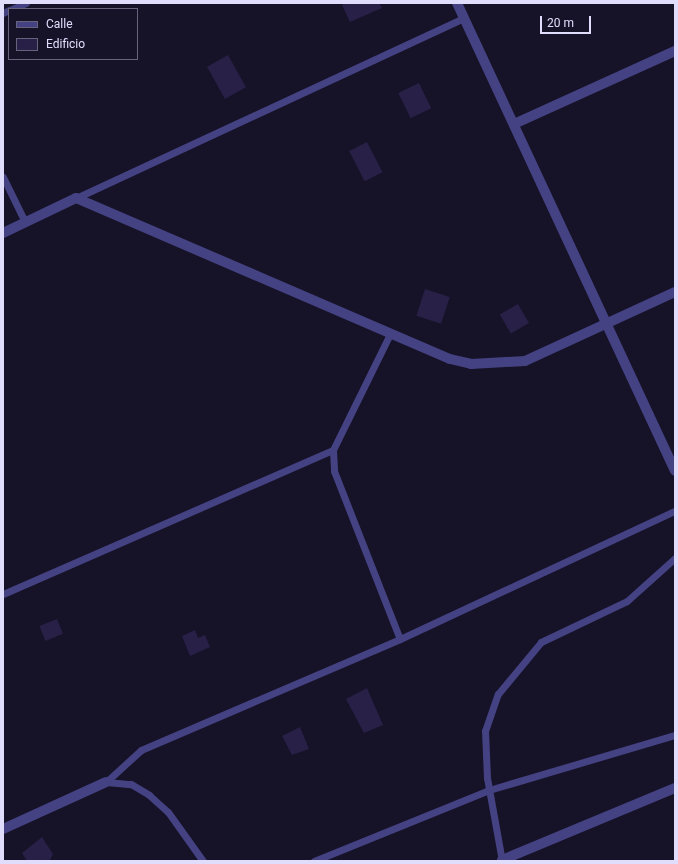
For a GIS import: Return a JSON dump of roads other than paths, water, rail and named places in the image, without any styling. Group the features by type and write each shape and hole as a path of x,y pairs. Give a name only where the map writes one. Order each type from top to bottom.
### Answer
{"street":[{"path":"457,3 675,471"},
{"path":"514,124 675,51"},
{"path":"3,233 76,198 450,360 494,365 525,361 675,292"},
{"path":"3,829 106,782"},
{"path":"502,860 675,788"}],"lane":[{"path":"14,8 25,3"},
{"path":"76,198 464,18"},
{"path":"3,177 25,222"},
{"path":"390,334 333,450 334,471 400,639"},
{"path":"664,447 675,457"},
{"path":"3,594 333,450"},
{"path":"106,782 141,750 400,639 675,511"},
{"path":"502,860 489,790 486,731 488,719 498,694 526,656 552,635 627,601 675,558"},
{"path":"314,861 489,790 675,735"},
{"path":"106,782 131,784 149,795 168,812 203,861"}]}
